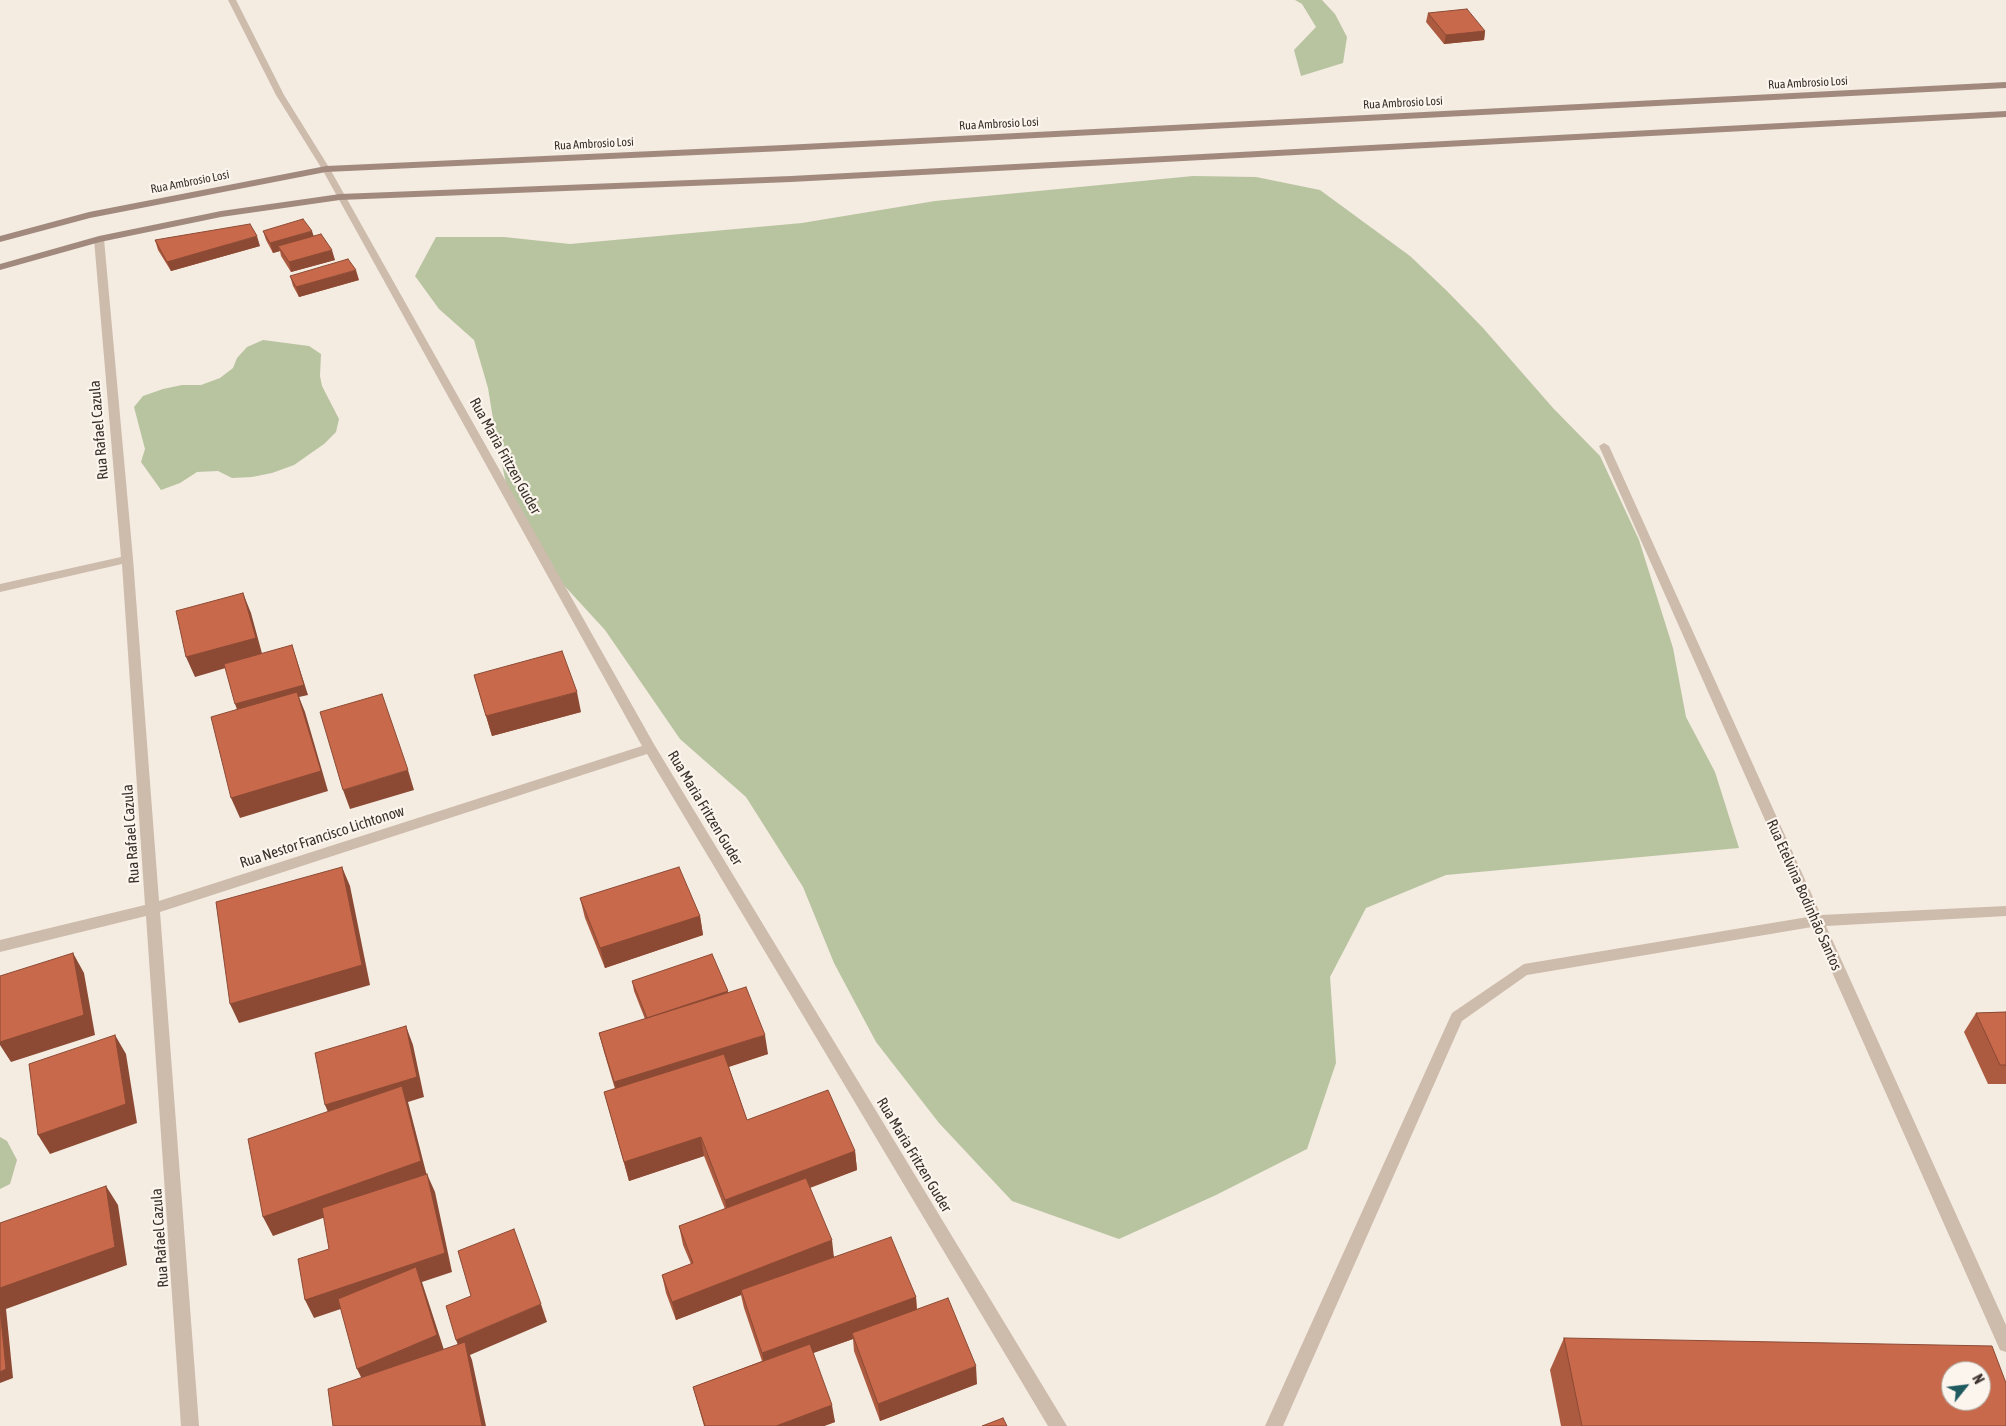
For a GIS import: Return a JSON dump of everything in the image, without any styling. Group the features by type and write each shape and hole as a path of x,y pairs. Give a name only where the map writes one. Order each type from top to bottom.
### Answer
{"street":[{"name":"Rua Maria Fritzen Guder","path":"232,0 280,95 326,169 650,748 1058,1426"},
{"name":"Rua Ambrosio Losi","path":"0,239 89,215 326,169 784,148 2006,85"},
{"path":"0,267 99,239 221,214 340,197 792,179 2006,114"},
{"name":"Rua Rafael Cazula","path":"99,239 127,559 190,1426"},
{"name":"Rua Etelvina Bodinhão Santos","path":"1604,446 2006,1344"},
{"path":"0,588 127,559"},
{"name":"Rua Nestor Francisco Lichtonow","path":"0,946 152,908 650,748"},
{"path":"1274,1426 1457,1016 1524,970 1816,921 2006,911"}],"green space":[{"path":"1295,0 1322,0 1335,14 1347,37 1343,63 1301,76 1294,50 1316,27 1302,4"},
{"path":"1193,176 1256,177 1320,190 1410,256 1447,291 1483,328 1553,408 1600,456 1639,540 1673,648 1686,717 1715,772 1739,848 1446,875 1366,908 1330,977 1336,1063 1307,1149 1216,1195 1119,1239 1012,1201 939,1123 876,1042 834,963 803,887 746,797 680,739 605,630 560,581 506,483 488,388 474,340 439,309 415,276 436,237 504,237 570,244 802,223 935,201"},
{"path":"263,340 309,346 321,354 320,376 322,386 339,419 336,432 324,444 294,465 272,473 232,478 218,471 197,472 180,483 161,490 141,462 145,449 134,407 143,396 163,389 182,385 201,385 220,378 233,368 237,358 247,347"},
{"path":"0,1137 7,1141 17,1160 10,1184 0,1189"}],"building":[{"path":"1467,9 1485,31 1446,35 1428,13"},
{"path":"303,219 312,231 270,243 263,231"},
{"path":"250,224 257,236 167,262 155,240"},
{"path":"321,234 332,250 289,262 278,246"},
{"path":"348,259 356,270 296,287 290,276"},
{"path":"243,593 256,638 186,657 176,611"},
{"path":"292,645 304,685 235,704 224,664"},
{"path":"562,651 577,692 486,716 474,675"},
{"path":"297,692 321,771 231,798 211,717"},
{"path":"382,694 408,770 343,790 320,712"},
{"path":"342,867 362,965 230,1004 216,902"},
{"path":"679,867 700,916 600,948 580,898"},
{"path":"73,953 84,1015 0,1042 0,976"},
{"path":"712,954 728,991 647,1018 632,981"},
{"path":"746,987 765,1035 614,1082 599,1033"},
{"path":"2006,1012 2006,1065 2000,1065 1976,1013"},
{"path":"406,1026 417,1077 325,1105 315,1053"},
{"path":"115,1035 126,1104 38,1135 29,1064"},
{"path":"724,1054 747,1120 828,1090 855,1151 725,1200 701,1137 624,1162 604,1092"},
{"path":"402,1086 421,1161 263,1217 248,1139"},
{"path":"427,1174 445,1253 305,1300 298,1259 329,1249 322,1208"},
{"path":"806,1178 832,1240 672,1302 662,1275 693,1263 679,1226"},
{"path":"106,1186 115,1247 0,1288 0,1223"},
{"path":"514,1229 541,1304 456,1340 446,1306 471,1296 458,1251"},
{"path":"891,1237 916,1297 762,1353 741,1290"},
{"path":"416,1267 437,1335 357,1369 338,1299"},
{"path":"948,1298 976,1366 878,1404 852,1333"},
{"path":"0,1308 6,1369 0,1372"},
{"path":"1564,1338 1992,1346 2006,1383 2006,1426 1582,1426"},
{"path":"465,1342 482,1426 333,1426 328,1389"},
{"path":"810,1344 832,1405 776,1426 705,1426 693,1387"},
{"path":"1003,1418 1007,1426 982,1426"}]}
